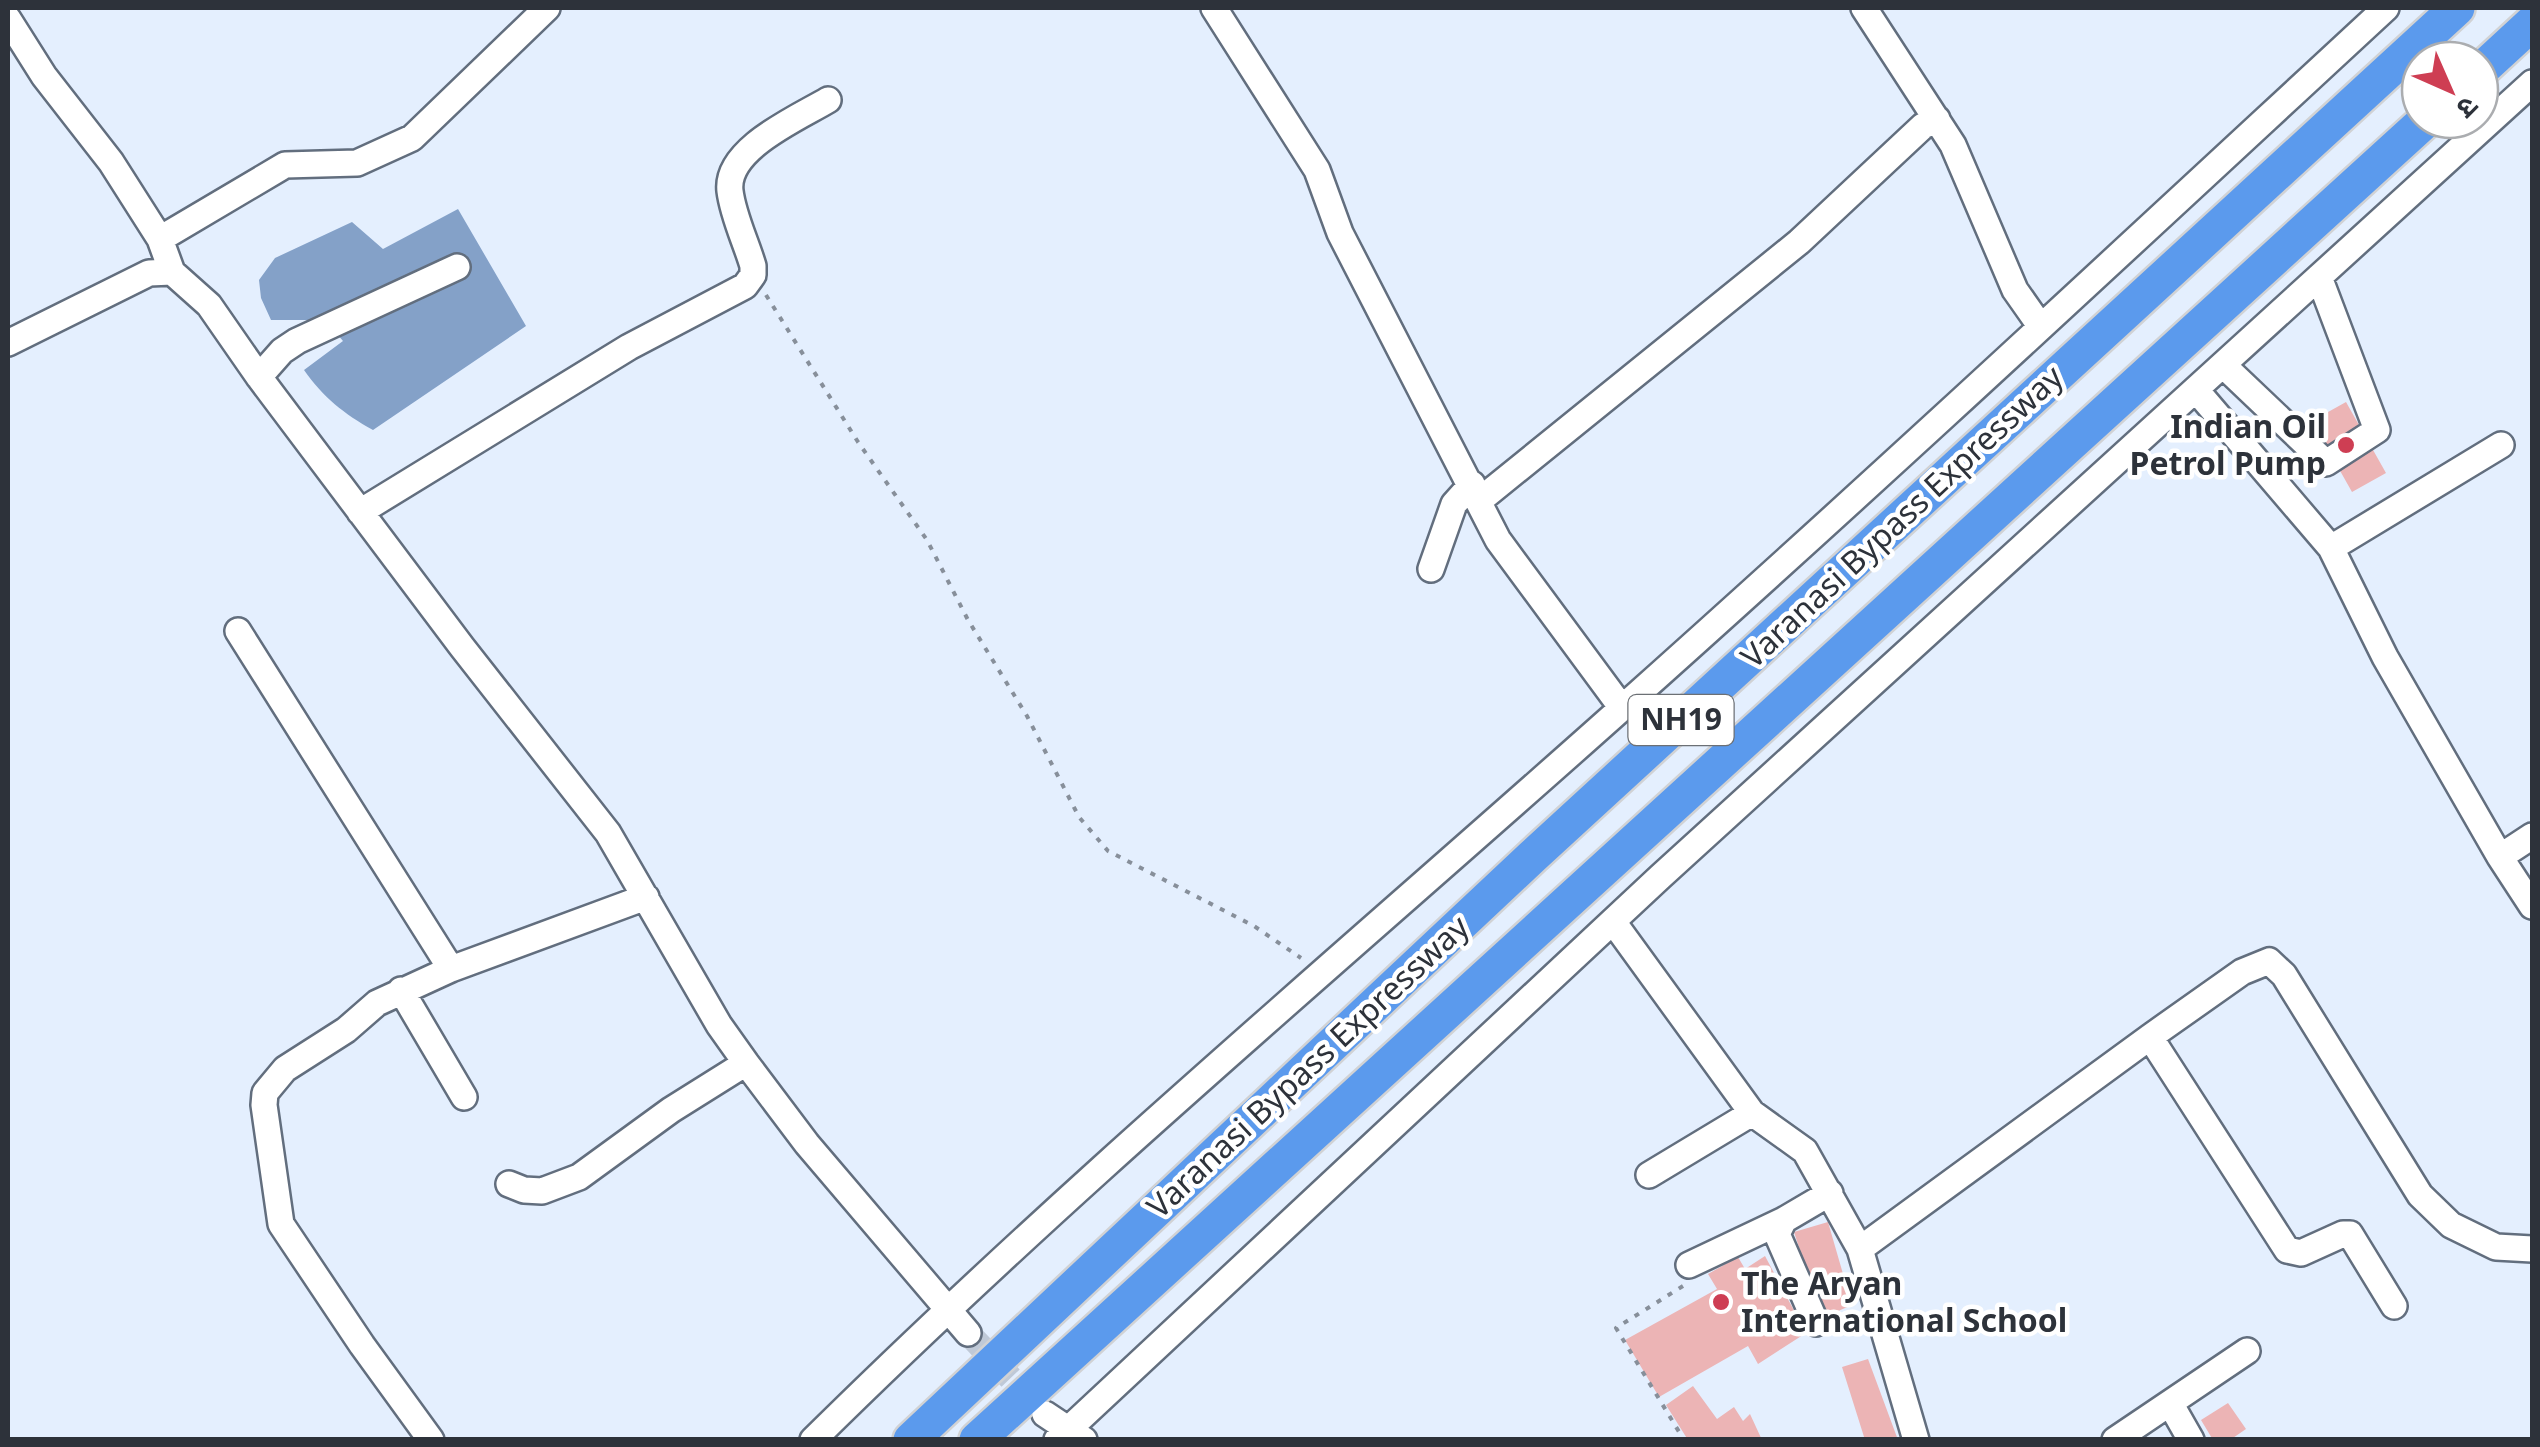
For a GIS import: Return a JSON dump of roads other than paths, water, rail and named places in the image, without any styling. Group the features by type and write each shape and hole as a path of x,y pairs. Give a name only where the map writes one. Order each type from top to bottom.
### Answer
{"highway":[{"name":"Varanasi Bypass Expressway","path":"912,1440 1533,856 2457,8"},
{"path":"2500,53 2532,23"},
{"name":"Varanasi Bypass Expressway","path":"976,1440 2404,140"}],"street":[{"path":"160,239 285,165 357,162 412,138 547,8"},
{"path":"1214,8 1317,170 1340,233 1498,540 1622,708"},
{"path":"1864,8 1953,146 2015,290 2041,327"},
{"path":"814,1440 948,1311 1622,708 2386,8"},
{"path":"8,19 44,76 112,162 160,239 172,272 209,305 360,512 608,833 718,1026 807,1144 968,1333"},
{"path":"1045,1414 1069,1436 1614,923 2532,83"},
{"path":"360,512 629,347 738,292 753,275 754,266 729,187 734,170 758,141 828,100"},
{"path":"1431,569 1454,504 1476,492 1799,242 1923,126 1937,119"},
{"path":"258,377 297,341 457,266"},
{"path":"8,343 149,273 172,272"},
{"path":"2223,365 2326,462 2377,430 2320,277"},
{"path":"2196,390 2331,548 2386,657 2532,906"},
{"path":"2331,548 2501,445"},
{"path":"238,631 452,968"},
{"path":"2500,857 2532,836"},
{"path":"431,1440 281,1224 265,1093 284,1069 401,990 646,897"},
{"path":"1614,923 1752,1113 1805,1150 1860,1249 1916,1440"},
{"path":"1860,1249 2150,1037 2260,962 2276,966 2420,1195 2451,1226 2496,1247 2532,1249"},
{"path":"401,990 464,1097"},
{"path":"2150,1037 2286,1250 2301,1253 2350,1234 2394,1306"},
{"path":"509,1184 542,1191 579,1177 671,1110 746,1063"},
{"path":"1649,1175 1752,1113"},
{"path":"1689,1265 1784,1220 1830,1193"},
{"path":"1784,1220 1776,1234 1816,1322"},
{"path":"2116,1440 2247,1351"},
{"path":"2170,1403 2191,1440"}],"water":[{"path":"458,209 526,326 373,430 335,404 304,370 343,341 325,320 271,320 261,298 259,280 275,258 352,222 383,249"}],"tunnel":[{"path":"968,1333 1038,1407"}],"place":[{"name":"Indian Oil Petrol Pump","path":"2346,445"},
{"name":"The Aryan International School","path":"1721,1302"}]}
